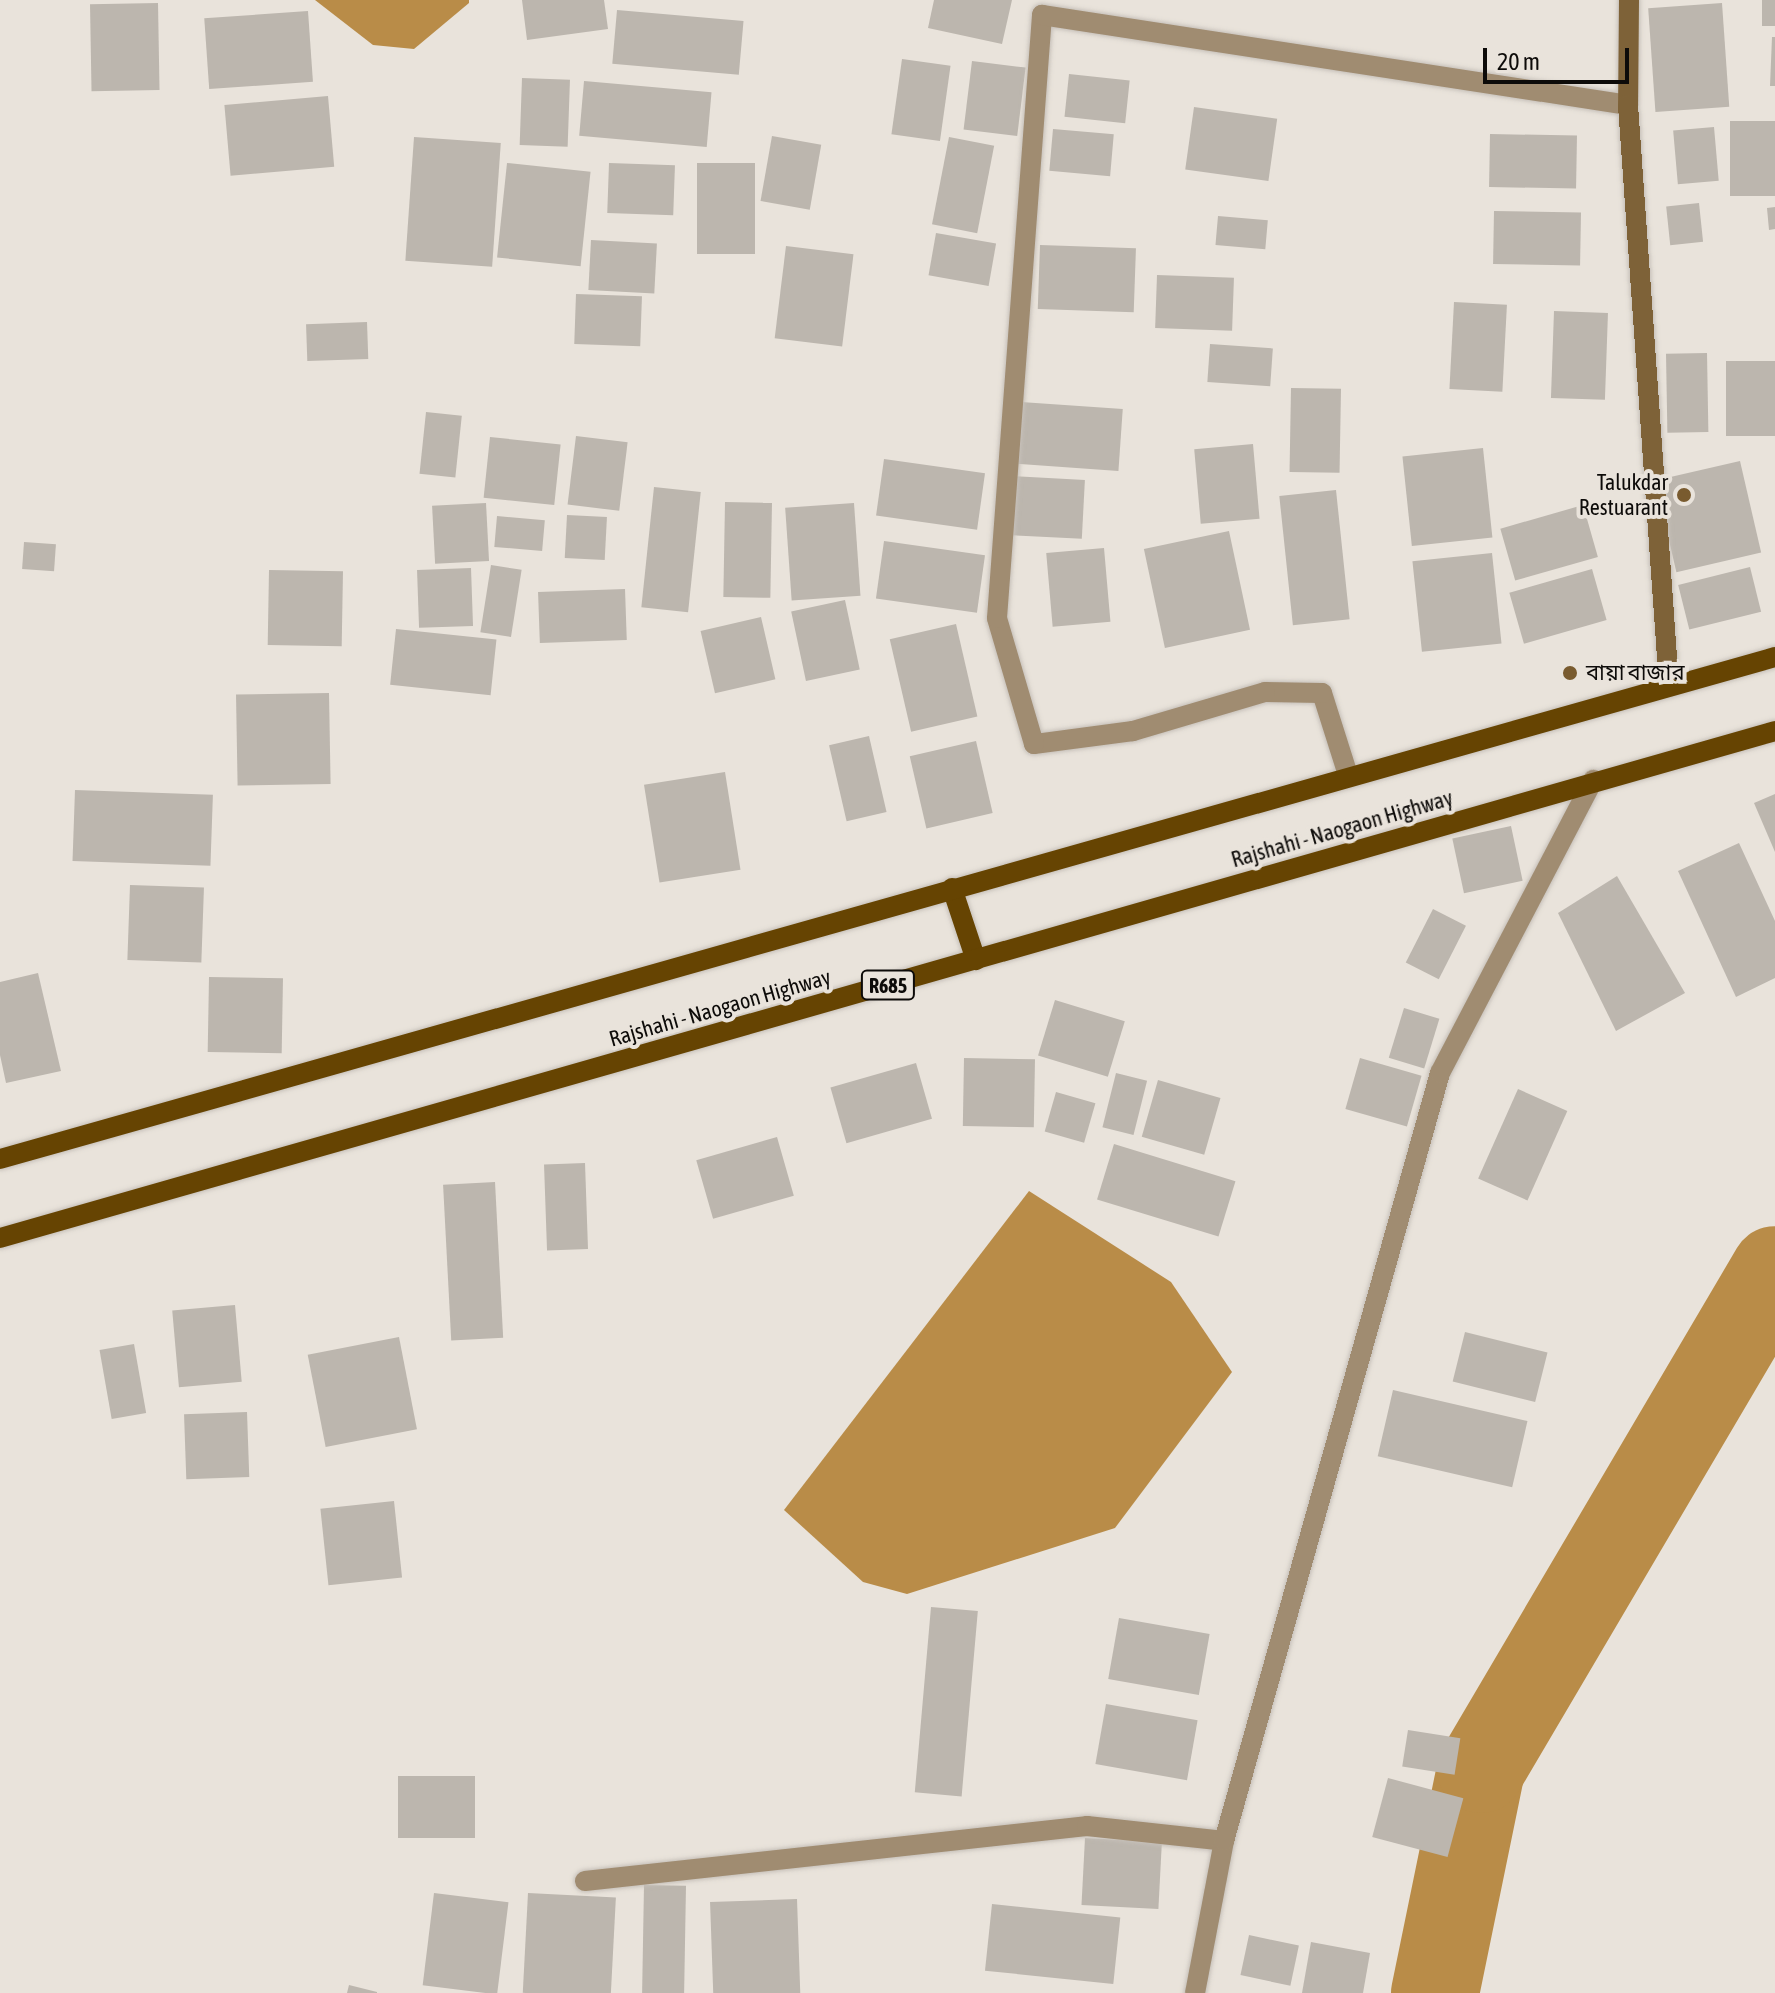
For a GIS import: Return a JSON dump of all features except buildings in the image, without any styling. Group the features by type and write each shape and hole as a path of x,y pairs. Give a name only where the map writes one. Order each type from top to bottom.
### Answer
{"main road":[{"path":"1629,0 1628,105 1669,686"},
{"path":"0,1159 1348,775 1775,657"},
{"name":"Rajshahi - Naogaon Highway","path":"0,1238 976,960 1593,780 1775,731"},
{"path":"952,888 976,960"}],"street":[{"path":"1348,775 1322,693 1265,692 1133,731 1034,744 997,618 1042,15 1628,105"},
{"path":"1195,1993 1224,1841 1440,1073 1593,780"},
{"path":"585,1881 1087,1826 1224,1841"}],"shaded area":[{"path":"315,0 469,0 469,3 414,49 373,45"},
{"path":"1029,1191 1171,1282 1232,1372 1115,1528 907,1594 863,1582 784,1510"}],"waterway":[{"path":"1435,1993 1481,1769 1775,1270"}],"place":[{"name":"Talukdar Restuarant","path":"1684,495"},
{"name":"বায়া বাজার","path":"1570,673"}]}
